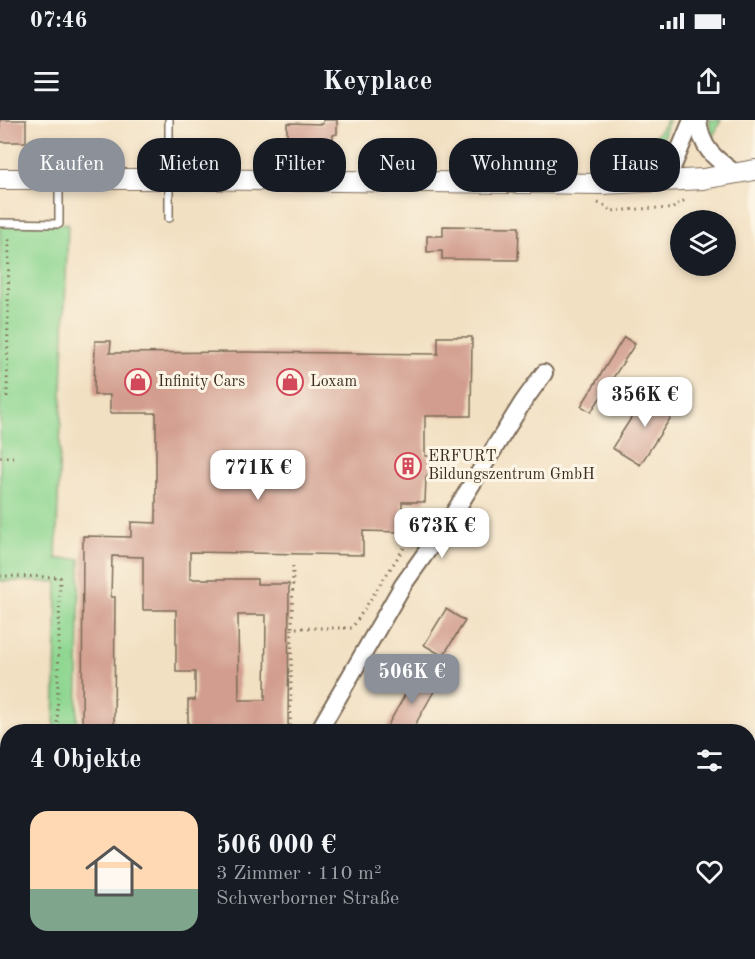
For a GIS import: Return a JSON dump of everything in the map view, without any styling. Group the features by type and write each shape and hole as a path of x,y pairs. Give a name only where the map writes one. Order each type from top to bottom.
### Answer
{"main road":[{"path":"680,179 755,170"},
{"path":"241,178 590,183"},
{"path":"0,179 18,179"}],"street":[{"path":"680,149 692,120"},
{"path":"698,120 699,132 709,152 735,173"},
{"path":"323,724 403,585 454,513 523,402 544,373"}],"lane":[{"path":"169,120 169,138"},
{"path":"0,223 58,224 59,192"},
{"path":"169,218 170,192"}],"path":[{"path":"7,397 9,227"},
{"path":"0,339 7,339"},
{"path":"0,457 13,458"},
{"path":"292,628 352,628 416,529"},
{"path":"290,724 293,566"},
{"path":"0,576 60,578 57,724"}],"green space":[{"path":"669,120 663,138 653,138"},
{"path":"709,120 721,120 712,139"},
{"path":"0,223 68,223 56,559 80,559 77,724 54,724 57,582 0,581"}],"building":[{"path":"0,120 26,120 26,138 18,138 18,142 0,142"},
{"path":"323,120 337,120 337,134 333,135 333,138 287,138 287,123 323,124"},
{"path":"443,226 519,227 518,260 442,259 442,251 427,252 427,236 443,236"},
{"path":"438,337 472,337 471,416 425,416 425,456 439,456 426,477 425,502 402,502 402,532 363,531 363,555 190,552 190,579 257,579 257,584 289,584 288,724 188,724 188,700 195,700 195,672 176,672 176,610 143,610 143,557 112,556 111,597 115,597 114,724 82,724 83,536 131,537 131,522 156,523 156,413 110,413 110,395 94,395 95,341 111,341 110,353 438,354","holes":["238,615 266,615 265,700 239,700"]},
{"path":"624,337 635,344 591,412 581,406"},
{"path":"649,390 677,408 640,465 612,448"},
{"path":"446,609 465,621 443,656 424,645"},
{"path":"418,672 438,684 416,724 389,724"}],"place":[{"name":"Infinity Cars","path":"138,382"},
{"name":"Loxam","path":"290,382"},
{"name":"ERFURT Bildungszentrum GmbH","path":"408,466"}]}
